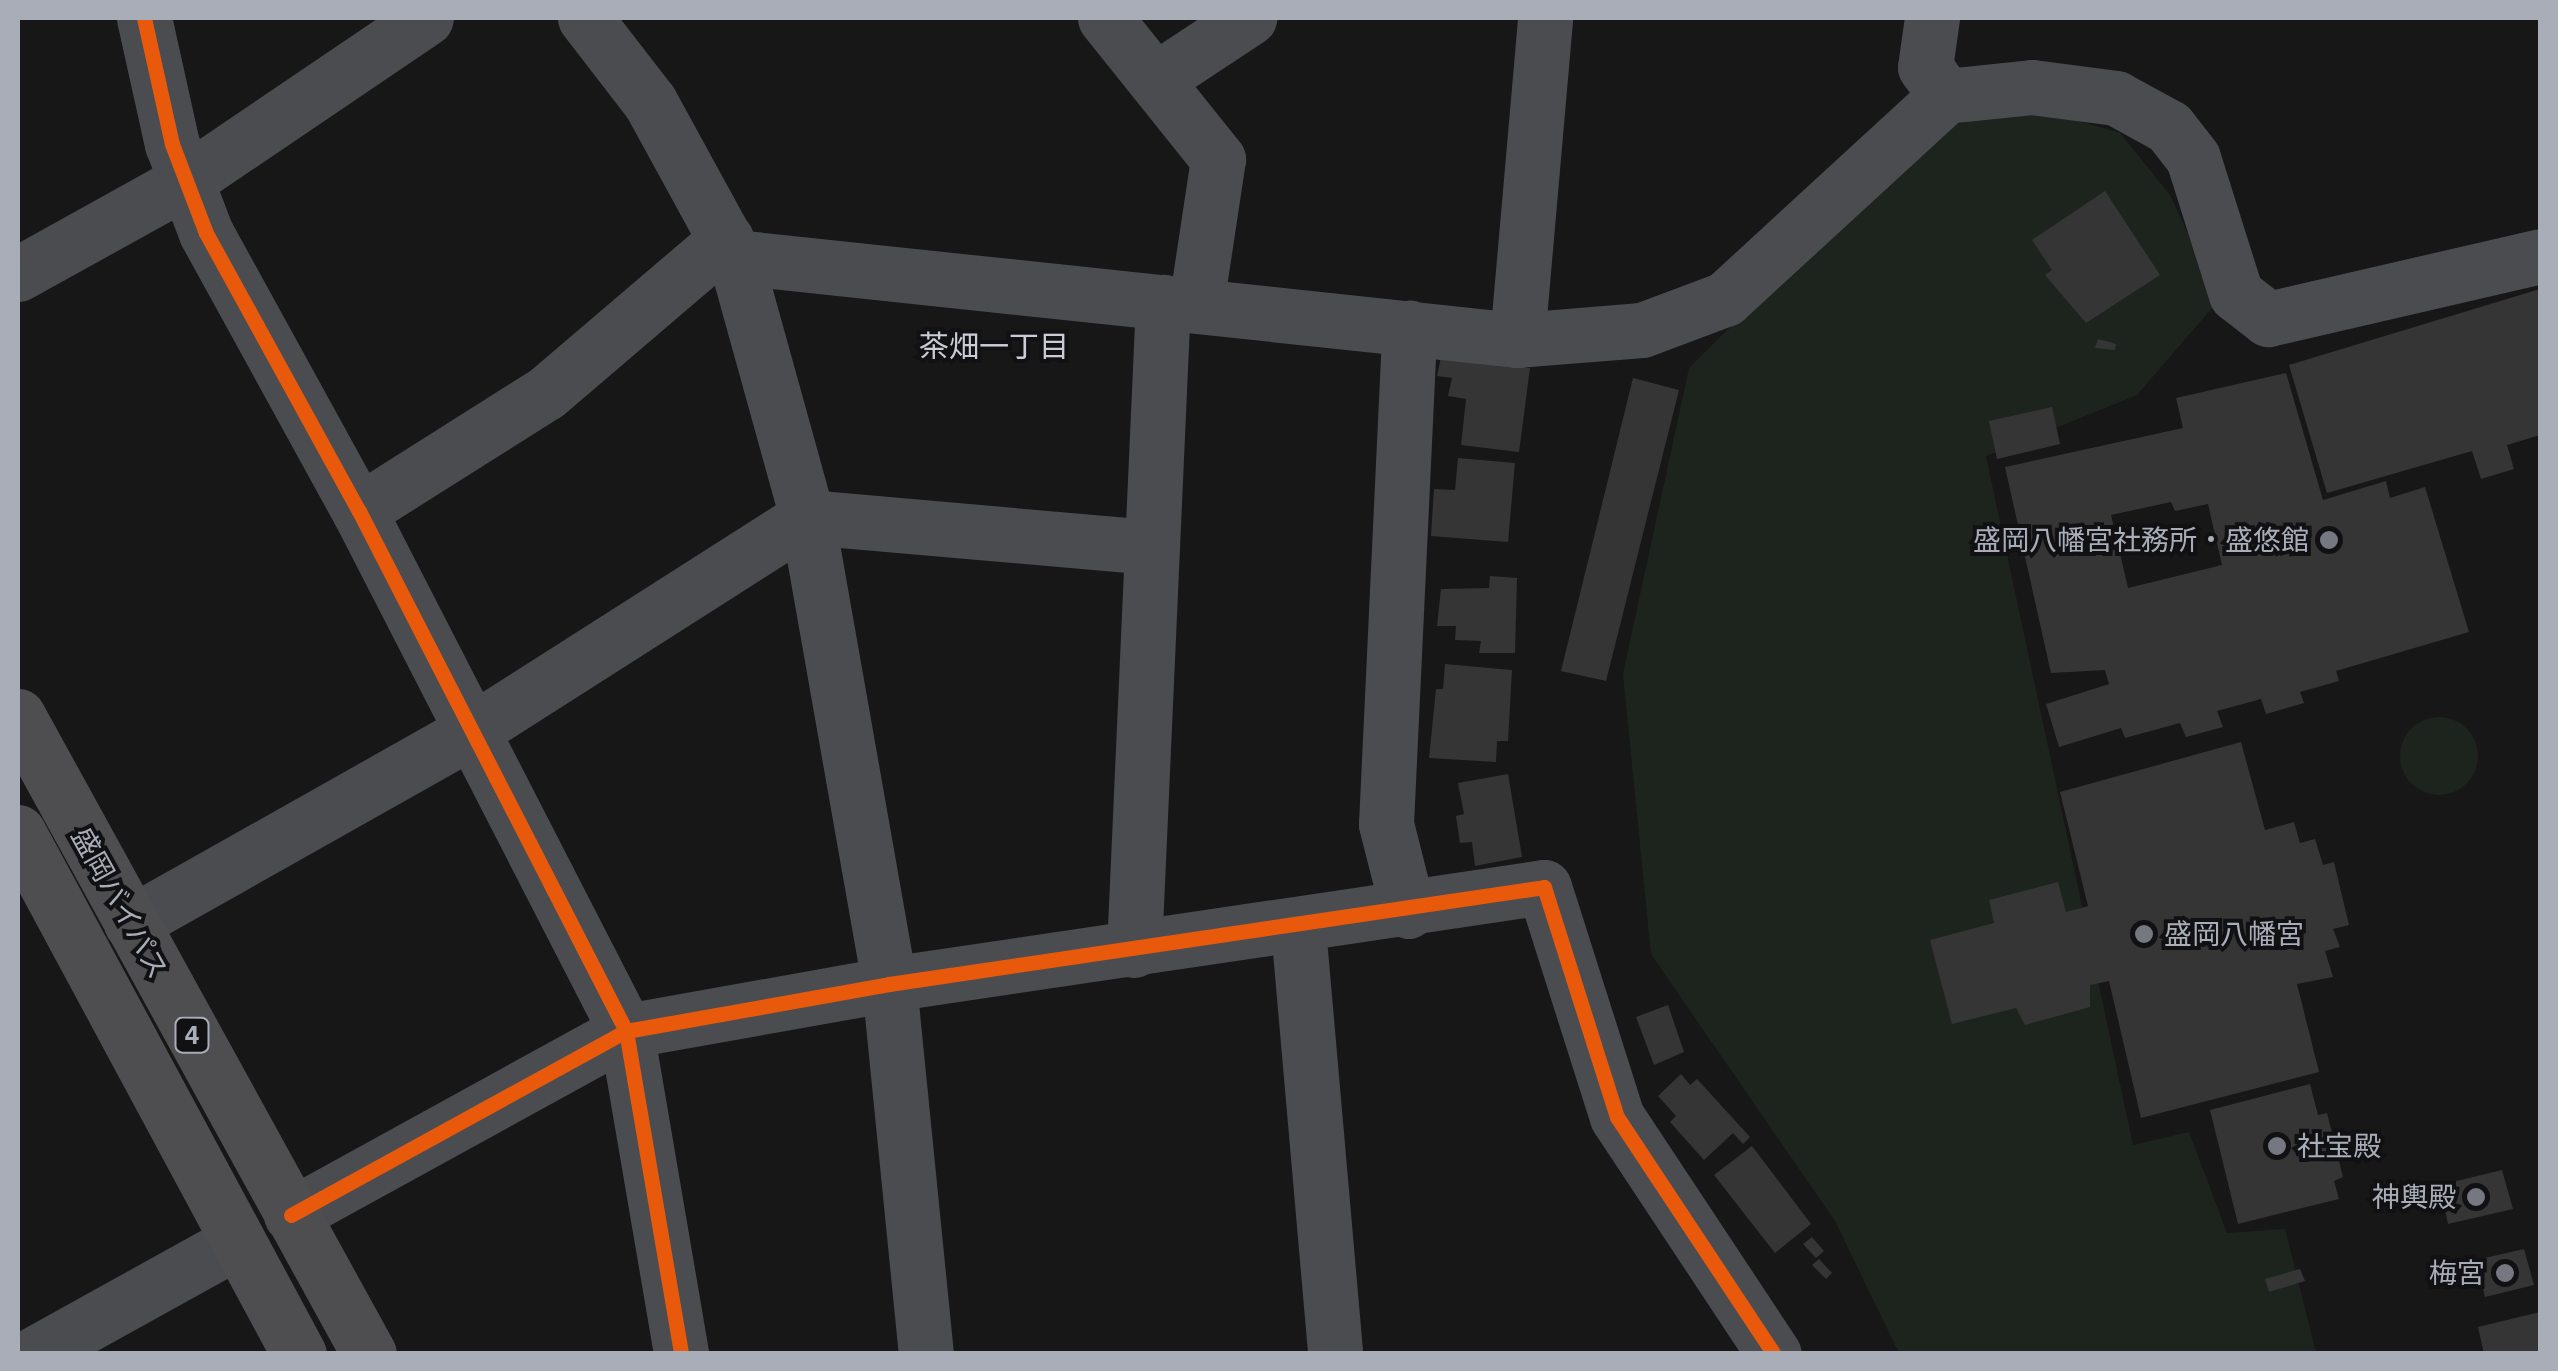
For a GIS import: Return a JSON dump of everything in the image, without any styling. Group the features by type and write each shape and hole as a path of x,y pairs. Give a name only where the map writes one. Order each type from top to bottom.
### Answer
{"highway":[{"name":"盛岡バイパス","path":"18,716 369,1354"},
{"name":"盛岡バイパス","path":"18,832 299,1354"}],"street":[{"path":"144,18 184,182 359,510 626,1031 681,1354"},
{"path":"18,274 184,182 426,18"},
{"path":"585,18 650,102 730,248 806,517 889,984 926,1354"},
{"path":"1105,18 1218,159 1180,303 1152,547 1134,950"},
{"path":"1155,80 1249,18"},
{"path":"1517,340 1545,18"},
{"path":"1932,18 1926,66 1946,96"},
{"path":"359,510 546,393 730,248 1517,340 1642,330 1725,299 1946,96 2032,87 2116,98 2169,127 2193,158 2236,294 2268,320 2540,256"},
{"path":"1408,911 1386,824 1410,328"},
{"path":"131,923 473,730 806,517 1152,547"},
{"path":"291,1215 626,1031 889,984 1298,928 1544,887 1617,1117 1774,1354"},
{"path":"1298,928 1335,1354"},
{"path":"34,1354 236,1242"}],"shaded area":[{"path":"2028,106 2120,133 2170,195 2219,300 2137,395 1986,456 2133,1145 2189,1132 2227,1233 2285,1229 2316,1353 1899,1353 1835,1221 1651,954 1623,674 1689,368 1927,132"},
{"path":"2439,717 2454,720 2466,729 2475,741 2475,771 2466,783 2454,792 2439,795 2424,792 2412,783 2403,771 2400,756 2403,741 2412,729 2424,720"}],"building":[{"path":"2105,191 2160,275 2086,323 2045,275 2052,270 2032,240"},
{"path":"2540,289 2540,435 2507,445 2514,469 2481,479 2472,451 2327,493 2289,365"},
{"path":"2098,339 2116,344 2115,350 2095,348"},
{"path":"1441,357 1530,368 1519,452 1461,445 1466,399 1448,396 1452,378 1437,376"},
{"name":"盛岡八幡宮社務所・盛悠館","path":"2286,373 2323,500 2386,481 2390,498 2425,487 2469,632 2336,671 2339,681 2300,692 2304,703 2266,714 2261,699 2217,711 2223,727 2186,737 2180,723 2125,738 2121,728 2059,747 2046,704 2109,684 2105,670 2051,673 2005,467 2183,428 2176,398","holes":["2171,502 2175,511 2208,504 2222,565 2128,588 2111,515"]},
{"path":"1633,378 1679,390 1606,681 1561,671"},
{"path":"2052,407 2060,444 1997,459 1989,421"},
{"path":"1458,458 1515,463 1508,542 1431,536 1434,489 1455,490"},
{"path":"1490,576 1517,578 1515,653 1479,653 1481,641 1455,640 1456,626 1437,626 1441,589 1489,588"},
{"path":"1445,664 1512,670 1508,741 1497,741 1496,762 1429,758 1436,689 1443,689"},
{"name":"盛岡八幡宮","path":"2241,742 2265,830 2294,822 2300,843 2315,839 2323,865 2334,862 2349,925 2333,929 2340,947 2325,951 2333,977 2297,984 2319,1072 2141,1118 2109,981 2090,985 2090,1007 2025,1025 2016,1008 1952,1024 1930,940 1994,923 1989,900 2058,882 2066,912 2088,906 2060,792"},
{"path":"1508,774 1522,857 1475,866 1472,842 1460,843 1456,816 1464,814 1458,783"},
{"path":"1668,1005 1684,1052 1654,1065 1636,1017"},
{"path":"1681,1074 1690,1085 1697,1079 1750,1137 1743,1144 1733,1133 1704,1160 1670,1122 1676,1116 1658,1096"},
{"name":"社宝殿","path":"2310,1084 2318,1115 2327,1113 2343,1177 2334,1181 2339,1199 2238,1224 2210,1110"},
{"path":"1752,1146 1811,1224 1775,1253 1714,1175"},
{"name":"神輿殿","path":"2502,1170 2513,1209 2448,1224 2440,1185"},
{"path":"1812,1237 1824,1251 1816,1258 1803,1244"},
{"name":"梅宮","path":"2524,1249 2534,1285 2485,1297 2476,1260"},
{"path":"1819,1259 1832,1273 1826,1279 1812,1265"},
{"path":"2300,1269 2305,1281 2269,1292 2265,1279"},
{"path":"2540,1312 2540,1354 2484,1354 2478,1327"}],"cycle path":[{"path":"144,18 172,144 206,233 359,511 626,1031 681,1354"},
{"path":"291,1215 626,1031 889,984 1544,887 1617,1117 1774,1354"}],"place":[{"name":"盛岡八幡宮社務所・盛悠館","path":"2329,540"},
{"name":"盛岡八幡宮","path":"2144,934"},
{"name":"社宝殿","path":"2277,1146"},
{"name":"神輿殿","path":"2476,1197"},
{"name":"梅宮","path":"2505,1273"}],"district":[{"name":"茶畑一丁目","path":"994,346"}]}
